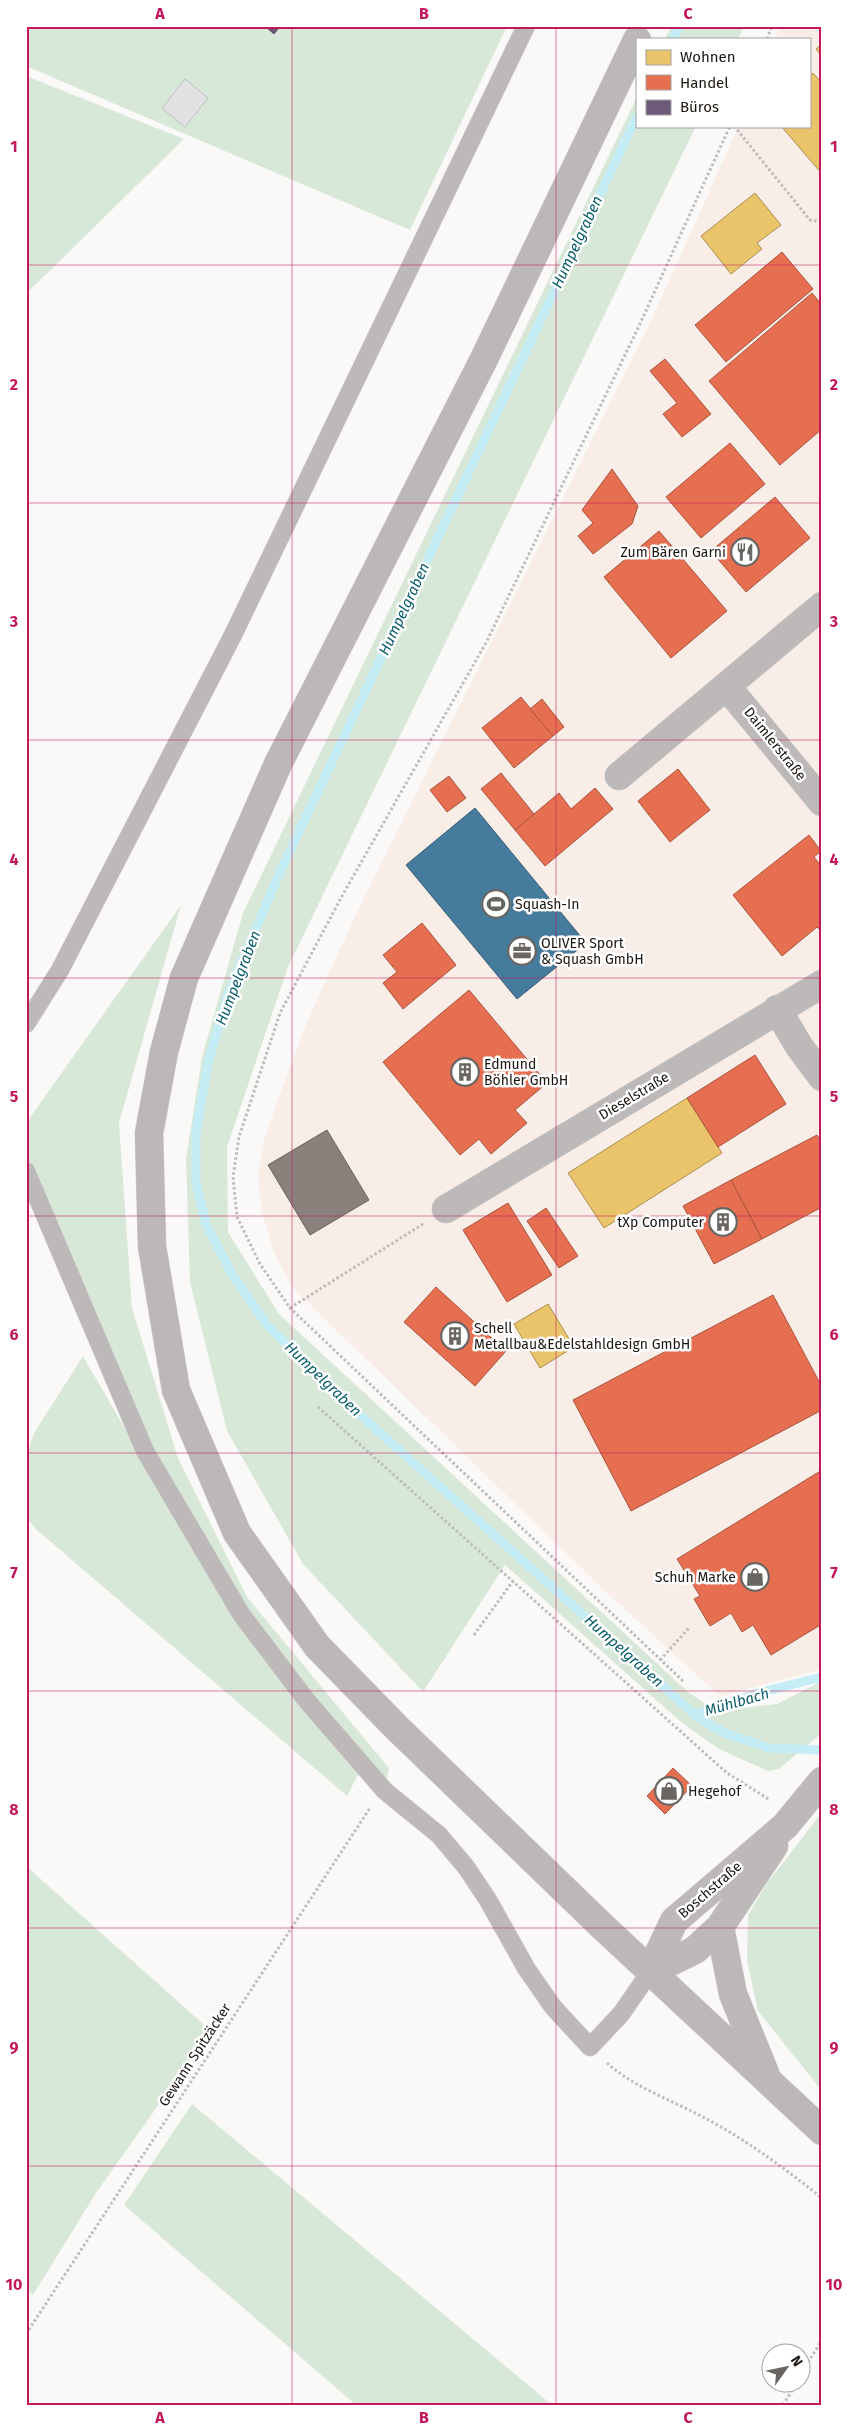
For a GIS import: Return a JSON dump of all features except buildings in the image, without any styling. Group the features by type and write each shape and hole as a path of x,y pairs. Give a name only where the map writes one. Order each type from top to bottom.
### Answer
{"main road":[{"path":"637,38 643,26"},
{"path":"636,41 484,359 278,764 184,978 164,1052 149,1133 152,1246 176,1390 237,1532 317,1646 404,1734 650,1972 768,2079 822,2131"},
{"path":"720,1927 733,1994 768,2079"}],"street":[{"path":"619,776 822,606"},
{"name":"Daimlerstraße","path":"727,687 822,802"},
{"name":"Dieselstraße","path":"446,1209 822,984"},
{"path":"777,1010 799,1046 822,1077"},
{"name":"Boschstraße","path":"650,1972 674,1921 789,1821 822,1782"},
{"name":"Boschstraße","path":"650,1972 695,1950 720,1927 769,1855 789,1821"}],"lane":[{"path":"26,1024 60,970 233,635 526,26"},
{"path":"26,1171 145,1451 241,1614 307,1701 385,1791 439,1835 466,1867 488,1900 526,1968 553,2007 590,2047 621,2014 650,1972"}],"path":[{"path":"767,38 772,26"},
{"path":"683,1681 290,1308 260,1264 237,1217 233,1177 239,1137 280,1012 342,896 487,641 639,326 729,128"},
{"path":"736,128 810,220 822,222"},
{"path":"290,1308 446,1209"},
{"path":"318,1407 727,1773 789,1821"},
{"path":"474,1635 513,1582"},
{"path":"660,1660 689,1628"},
{"name":"Gewann Spitzäcker","path":"26,2334 370,1807 385,1791"},
{"path":"590,2047 624,2078 702,2116 761,2153 822,2198"},
{"path":"810,2359 822,2340"},
{"path":"783,2405 790,2394"}],"shaded area":[{"path":"780,26 822,26 822,1669 720,1696 604,1590 292,1287 274,1253 262,1212 258,1174 264,1140 285,1080 307,1022 358,910 647,329 738,128 810,128 810,38 775,38"}],"green space":[{"path":"26,26 507,26 410,230 26,66"},
{"path":"671,26 744,26 738,38 665,38"},
{"path":"26,76 184,139 26,294"},
{"path":"636,99 636,128 695,128 288,967 227,1147 228,1232 279,1314 688,1692 716,1711 777,1704 822,1681 822,1733 779,1769 768,1771 719,1749 682,1723 505,1565 423,1692 303,1564 227,1431 190,1282 186,1159 202,1057 243,913"},
{"path":"181,905 119,1123 132,1308 178,1458 247,1597 389,1768 385,1791 307,1701 145,1451 26,1171 26,1123"},
{"path":"83,1356 236,1621 359,1773 347,1796 38,1531 26,1518 26,1458 34,1433"},
{"path":"822,1812 822,2091 758,2011 747,1961 748,1915 768,1882"},
{"path":"26,1866 211,2031 96,2193 33,2295 26,2289"},
{"path":"192,2104 552,2405 356,2405 124,2205"}],"waterway":[{"name":"Humpelgraben","path":"673,38 679,26"},
{"name":"Humpelgraben","path":"636,118 280,872 228,994 208,1063 196,1132 196,1183 206,1224 232,1274 268,1326 339,1396 695,1715 724,1733 769,1748 822,1750"},
{"name":"Mühlbach","path":"695,1715 758,1693 822,1677"}],"place":[{"name":"Zum Bären Garni","path":"745,552"},
{"name":"Squash-In","path":"496,904"},
{"name":"OLIVER Sport & Squash GmbH","path":"522,951"},
{"name":"Edmund Böhler GmbH","path":"465,1072"},
{"name":"tXp Computer","path":"723,1222"},
{"name":"Schell Metallbau&Edelstahldesign GmbH","path":"455,1336"},
{"name":"Schuh Marke","path":"755,1577"},
{"name":"Hegehof","path":"669,1791"}]}
